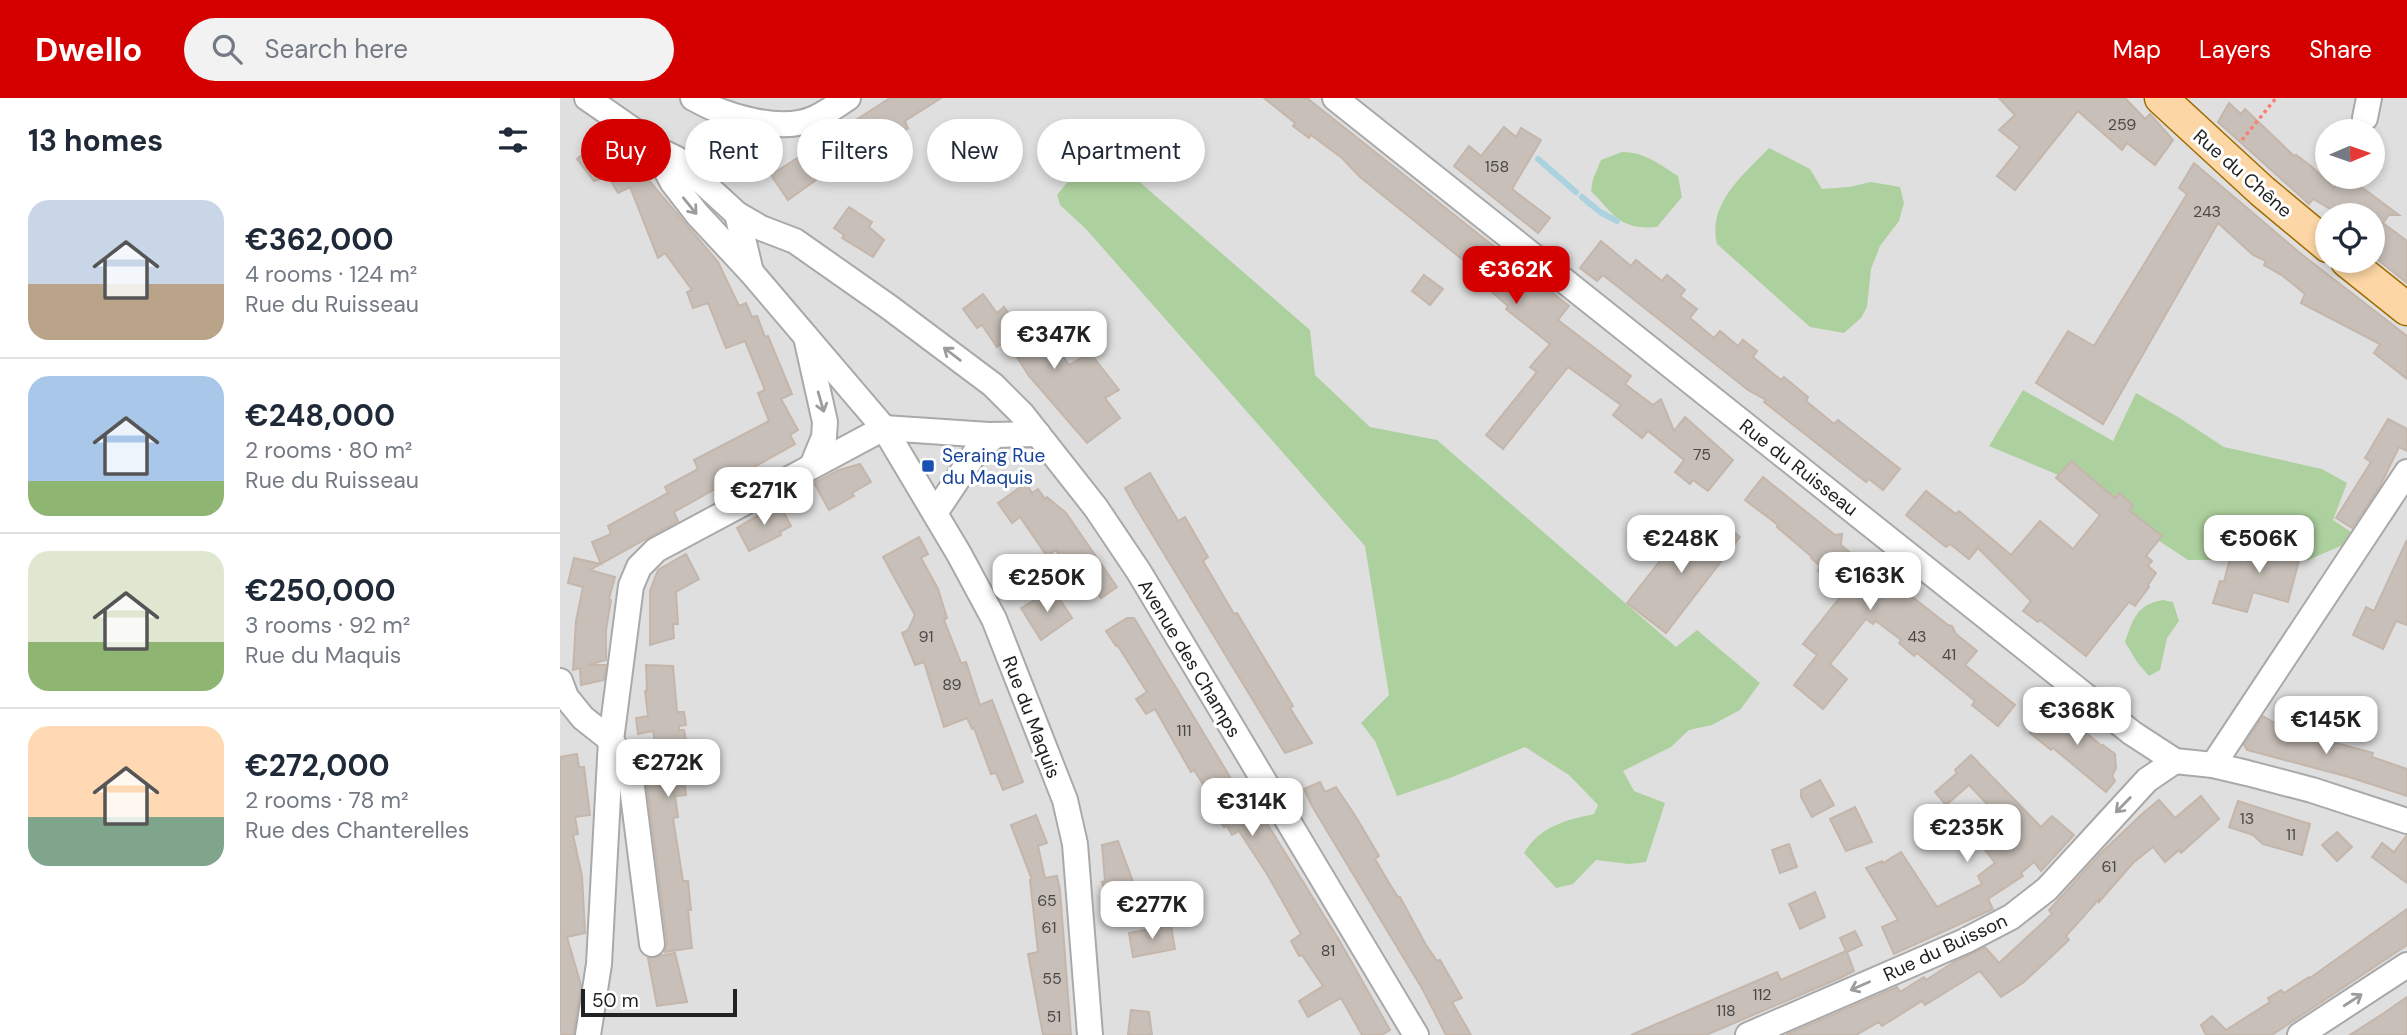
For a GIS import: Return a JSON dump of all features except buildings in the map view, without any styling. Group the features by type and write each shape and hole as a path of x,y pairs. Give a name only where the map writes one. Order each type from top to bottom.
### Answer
{"main road":[{"name":"Rue du Chêne","path":"2161,98 2315,235"},
{"path":"2362,273 2407,309"}],"street":[{"path":"587,98 617,119"},
{"path":"693,98 741,118 786,124 813,120 848,98"},
{"name":"Rue du Ruisseau","path":"1335,98 2132,733 2175,761 2213,765 2312,790 2407,821"},
{"name":"Avenue des Champs","path":"671,156 737,214 794,241 816,255 993,385 1038,434 1096,508 1139,572 1416,1035"},
{"name":"Rue du Maquis","path":"671,179 685,199 884,428 994,619 1065,800 1075,844 1090,1035"},
{"path":"737,214 751,272"},
{"path":"751,272 750,257 754,243 764,235 773,233"},
{"path":"806,337 825,422 824,437 812,466"},
{"path":"588,1035 599,964 611,740 631,586 639,567 656,550 884,428 996,435 1038,434"},
{"path":"935,513 972,456 996,435"},
{"path":"2213,765 2404,482"},
{"path":"562,692 583,718 611,740 630,771 652,944"},
{"name":"Rue du Buisson","path":"1748,1035 1965,941 2011,917 2047,889 2147,780 2175,761"},
{"path":"2300,1035 2407,965"}],"path":[{"path":"2227,159 2276,98"}],"shaded area":[{"path":"560,98 2407,98 2407,1035 560,1035"}],"green space":[{"path":"1769,148 1810,169 1822,189 1871,182 1900,187 1904,203 1899,221 1880,246 1871,269 1867,307 1861,318 1844,333 1810,327 1717,244 1715,229 1722,203 1738,180"},
{"path":"1622,152 1645,156 1678,176 1682,197 1657,227 1626,223 1612,214 1591,191 1601,160"},
{"path":"1067,182 1140,182 1310,330 1315,375 1370,427 1437,440 1676,647 1697,630 1760,683 1740,710 1712,725 1689,730 1671,747 1623,771 1634,791 1665,803 1646,862 1629,864 1596,860 1573,884 1556,888 1524,853 1546,830 1594,814 1598,805 1569,775 1525,747 1450,778 1397,796 1375,741 1361,723 1389,695 1365,546 1086,229 1060,205 1057,195"},
{"path":"2023,390 2113,441 2136,393 2224,447 2322,469 2347,483 2333,520 2357,536 2355,540 2308,560 2239,542 2225,549 2217,560 2188,560 2147,533 2087,487 1989,446"},
{"path":"2163,600 2173,602 2179,621 2167,638 2160,670 2149,676 2125,642 2137,614 2147,605"}],"waterway":[{"path":"1538,159 1576,192"},
{"path":"1582,197 1600,212 1617,221"}],"place":[{"name":"Seraing Rue du Maquis","path":"928,466"}]}
